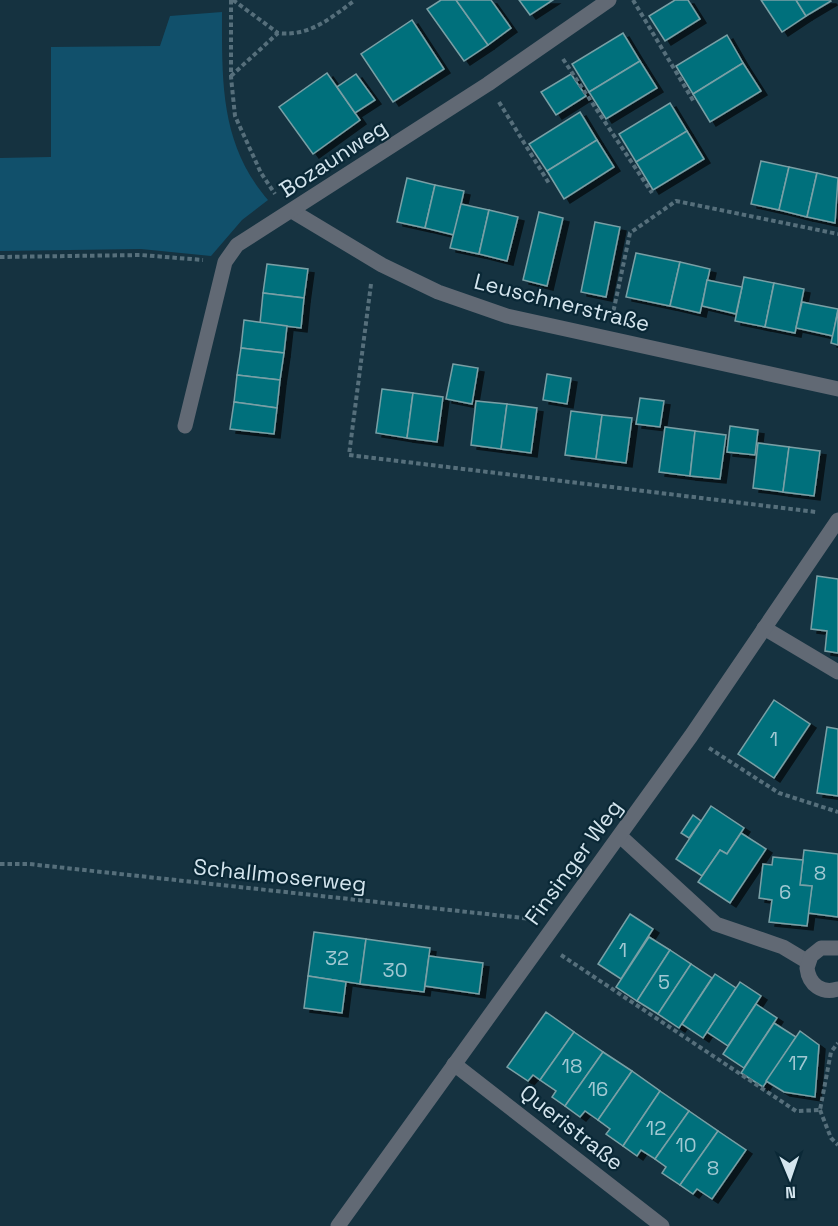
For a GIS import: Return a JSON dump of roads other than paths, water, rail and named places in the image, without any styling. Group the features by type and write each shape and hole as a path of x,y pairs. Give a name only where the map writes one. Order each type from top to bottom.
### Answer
{"street":[{"name":"Bozaunweg","path":"185,426 225,262 237,245 488,84 609,0"},
{"name":"Leuschnerstraße","path":"292,211 382,265 438,292 507,316 838,389"},
{"name":"Finsinger Weg","path":"338,1226 691,736 764,628 833,517"},
{"path":"764,628 838,672"},
{"path":"620,836 716,924 783,947 808,962"},
{"path":"838,948 821,948 808,962 808,975 815,986 827,991 838,989"},
{"name":"Queristraße","path":"454,1064 662,1226"}]}
